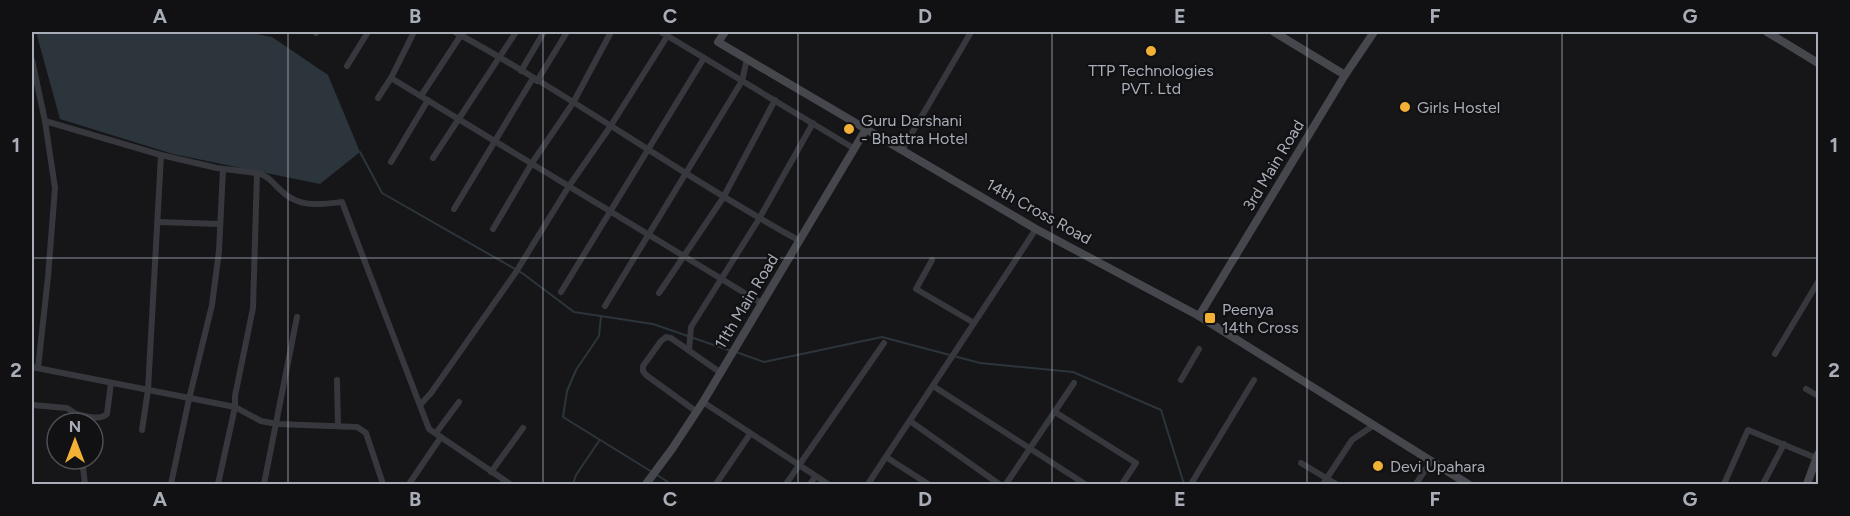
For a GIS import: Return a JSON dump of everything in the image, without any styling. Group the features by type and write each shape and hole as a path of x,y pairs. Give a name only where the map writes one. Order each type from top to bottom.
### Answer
{"street":[{"path":"347,66 368,32"},
{"path":"378,98 391,78 413,34 404,32"},
{"path":"433,158 516,32"},
{"path":"521,71 544,32"},
{"path":"454,209 495,141 567,32"},
{"path":"493,229 532,164 573,104 611,32"},
{"name":"14th Cross Road","path":"725,32 718,42 747,60 1036,229 1199,316 1468,484"},
{"path":"902,150 971,32"},
{"path":"1274,32 1345,75"},
{"name":"3rd Main Road","path":"1199,316 1345,75 1374,32"},
{"path":"1767,32 1818,63"},
{"path":"421,96 463,34 723,198 800,241"},
{"path":"420,405 431,393 516,272 569,186 610,127 664,34 855,149"},
{"path":"561,292 705,58"},
{"path":"32,60 35,97 45,121 55,188 48,277 35,367 235,407 261,421 277,424 357,427 366,433 383,484"},
{"path":"605,306 742,81 747,60"},
{"path":"391,78 761,303"},
{"path":"391,162 428,100"},
{"path":"659,292 723,198 775,100"},
{"path":"45,121 161,155 223,169 265,175 290,198 312,204 342,202 429,429 510,484"},
{"path":"688,350 691,327 759,219 813,123"},
{"name":"11th Main Road","path":"651,477 697,412 866,129"},
{"path":"142,429 148,390 161,155"},
{"path":"171,484 212,305 223,169"},
{"path":"218,484 253,308 257,173"},
{"path":"158,222 220,224"},
{"path":"868,484 1036,229"},
{"path":"932,260 916,289 974,323"},
{"path":"1775,354 1818,282"},
{"path":"264,484 297,317"},
{"path":"697,412 643,371 644,366 661,340 666,337 671,338 721,373"},
{"path":"786,484 884,343"},
{"path":"1182,380 1199,349"},
{"path":"337,380 338,426"},
{"path":"1191,484 1254,380"},
{"path":"105,417 111,383"},
{"path":"1006,484 1074,383"},
{"path":"933,386 1085,484"},
{"path":"1806,389 1818,396"},
{"path":"408,484 459,402"},
{"path":"703,402 828,484"},
{"path":"32,405 67,408 72,411"},
{"path":"1054,412 1136,463 1122,484"},
{"path":"910,421 999,484"},
{"path":"1324,482 1352,440 1374,425"},
{"path":"491,472 524,428"},
{"path":"1724,484 1748,430 1817,456 1807,484"},
{"path":"716,484 750,434"},
{"path":"1763,484 1784,444"},
{"path":"886,457 928,484"},
{"path":"1416,484 1431,461"},
{"path":"1301,463 1324,482 1336,484"},
{"path":"810,484 815,477"}],"shaded area":[{"path":"36,32 247,32 272,37 328,75 360,152 320,184 173,154 60,119"}],"waterway":[{"path":"360,152 382,193 522,273 574,312 653,324 731,351"},
{"path":"601,316 599,336 576,370 567,391 563,417 670,484"},
{"path":"736,352 764,362 882,337 980,363 1073,372 1161,410 1184,484"},
{"path":"573,484 576,475 599,441"}],"place":[{"name":"TTP Technologies PVT. Ltd","path":"1151,51"},
{"name":"Girls Hostel","path":"1405,107"},
{"name":"Guru Darshani - Bhattra Hotel","path":"849,129"},
{"name":"Peenya 14th Cross","path":"1210,318"},
{"name":"Devi Upahara","path":"1378,466"}]}
